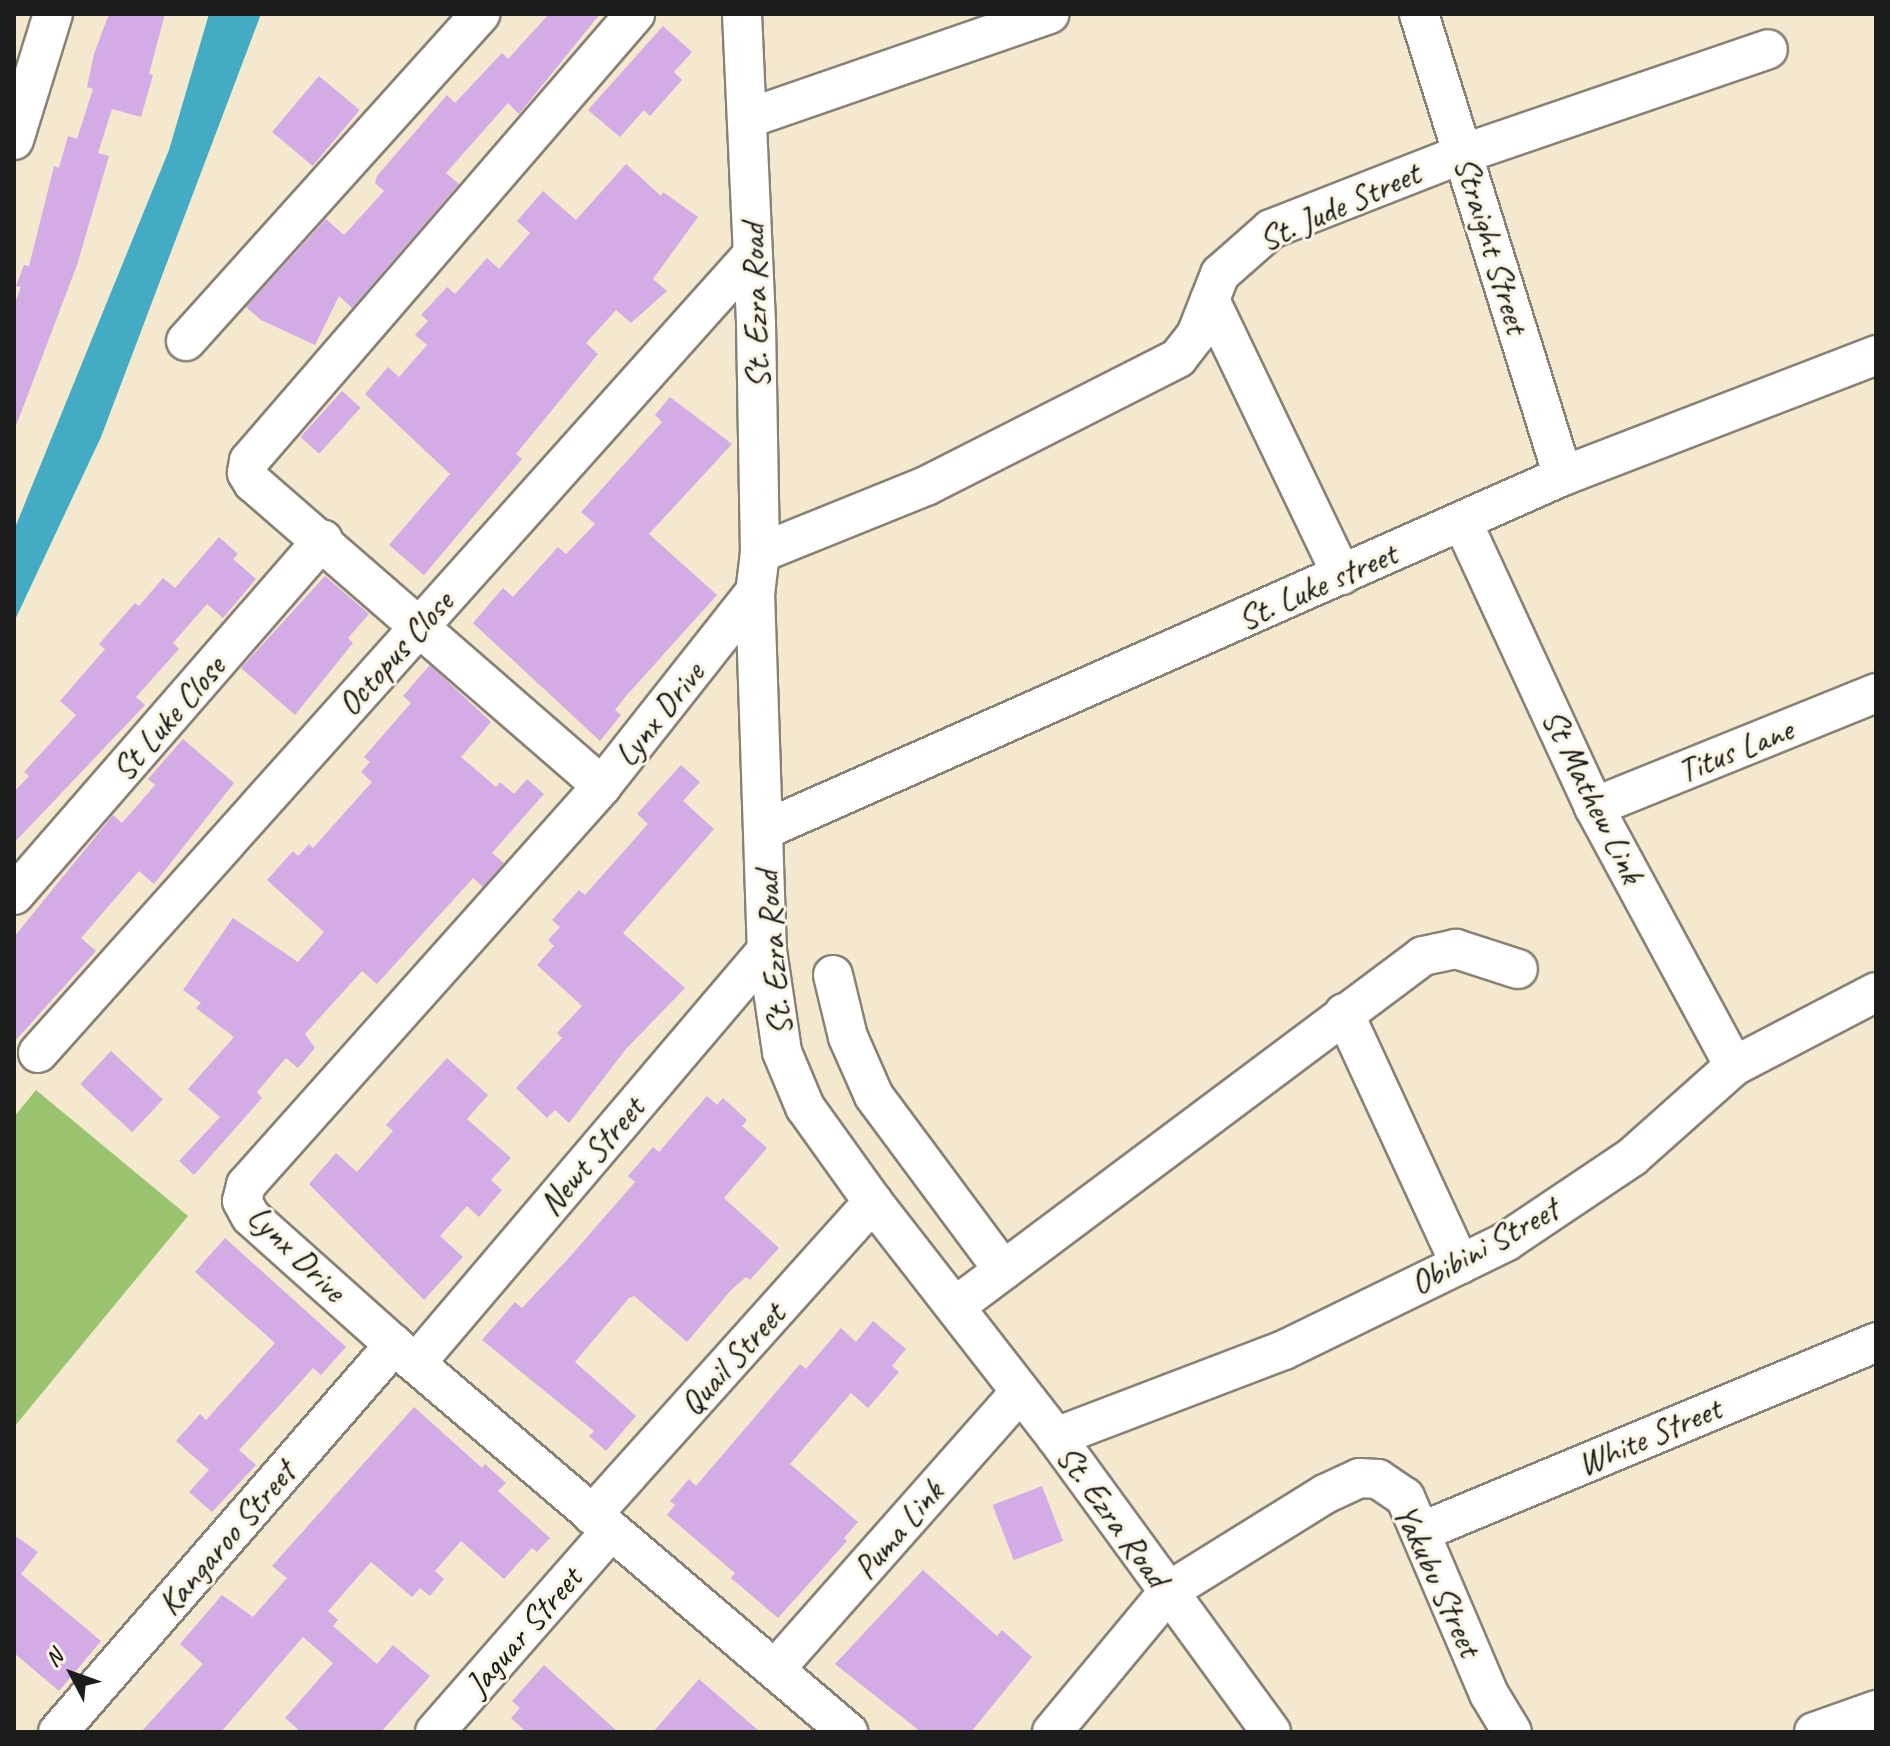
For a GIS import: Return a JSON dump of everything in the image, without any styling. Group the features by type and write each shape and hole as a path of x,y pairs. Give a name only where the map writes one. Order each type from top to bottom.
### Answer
{"street":[{"path":"14,140 22,90 53,14"},
{"path":"186,341 480,14"},
{"path":"602,786 323,540 253,483 249,461 635,14"},
{"name":"St. Ezra Road","path":"742,14 753,254 760,553 755,592 767,950 782,1052 799,1093 873,1202 957,1305 1271,1732"},
{"path":"749,118 1049,14"},
{"name":"Straight Street","path":"1419,14 1465,153 1563,476"},
{"name":"St. Jude Street","path":"760,553 926,486 1178,358 1196,335 1220,274 1271,229 1465,153 1768,49"},
{"name":"Octopus Close","path":"38,1053 753,254"},
{"path":"1210,300 1342,575"},
{"name":"St. Luke street","path":"764,830 1563,476 1876,355"},
{"name":"St Mathew Link","path":"1462,521 1594,807 1734,1066"},
{"name":"St Luke Close","path":"14,895 323,540"},
{"name":"Lynx Drive","path":"755,592 602,786 243,1193 251,1217 601,1523 776,1668 830,1727"},
{"name":"Titus Lane","path":"1594,807 1876,693"},
{"path":"957,1305 1423,956 1444,949 1518,969"},
{"name":"Newt Street","path":"405,1354 767,950"},
{"path":"833,975 848,1037 874,1096 1003,1270"},
{"name":"Obibini Street","path":"1056,1437 1284,1350 1507,1241 1632,1157 1734,1066 1876,992"},
{"path":"1344,1013 1460,1264"},
{"name":"Quail Street","path":"601,1523 873,1202"},
{"name":"White Street","path":"1423,1531 1876,1342"},
{"name":"Kangaroo Street","path":"58,1732 405,1354"},
{"name":"Puma Link","path":"776,1668 1019,1393"},
{"name":"Yakubu Street","path":"1052,1732 1169,1591 1360,1478 1378,1479 1405,1497 1423,1531 1489,1694 1512,1732"},
{"name":"Jaguar Street","path":"435,1732 601,1523"},
{"path":"1814,1732 1876,1710"}],"green space":[{"path":"36,1090 188,1216 14,1427 14,1117"}],"water":[{"path":"209,14 261,14 101,437 14,622 14,530 169,150"}],"building":[{"path":"109,14 165,14 149,74 153,75 141,117 112,109 98,153 109,156 77,265 14,431 14,306 21,287 16,286 24,265 29,266 54,166 59,168 68,136 77,139 93,89 87,87 94,54"},
{"path":"549,14 600,14 519,114 508,103 446,173 459,184 352,308 339,296 315,345 261,320 246,307 326,219 344,235 384,191 375,183 377,176 447,95 455,103 502,53 508,59"},
{"path":"663,26 692,52 674,72 682,80 650,116 644,110 620,137 588,110"},
{"path":"319,76 360,110 313,166 272,132"},
{"path":"626,164 661,196 663,192 698,217 653,279 667,291 631,323 616,310 586,343 598,354 516,454 522,459 424,575 389,545 450,474 365,394 388,367 399,377 427,345 415,335 428,321 421,315 447,287 455,294 487,258 499,269 530,233 517,221 543,191 576,220"},
{"path":"342,391 361,408 319,454 301,437"},
{"path":"670,397 732,444 649,534 717,595 626,696 615,710 621,715 600,741 473,623 503,588 513,597 558,547 566,554 595,524 581,512 662,422 655,415"},
{"path":"219,537 238,554 233,559 256,579 223,618 207,604 173,643 179,649 136,697 145,705 14,843 14,792 29,776 24,772 76,715 60,701 105,649 99,644 135,603 139,606 163,578 175,588"},
{"path":"325,576 369,614 348,638 353,643 295,715 241,668"},
{"path":"430,665 491,722 461,757 496,787 500,782 514,794 527,779 544,794 492,853 504,863 483,887 473,878 377,984 362,971 305,1034 315,1048 298,1068 286,1058 257,1092 262,1098 194,1175 179,1161 220,1117 188,1089 234,1037 196,1008 201,1003 183,990 233,918 298,962 324,932 267,880 293,851 298,856 309,844 313,848 372,782 361,772 370,762 364,757 411,703 403,696"},
{"path":"183,739 234,783 154,884 139,871 81,938 96,951 14,1042 14,937 113,815 122,823 155,785 148,779"},
{"path":"681,765 700,782 683,801 714,829 623,933 685,988 626,1049 569,1123 555,1110 547,1118 516,1088 562,1038 557,1033 582,1006 537,965 554,946 548,940 560,927 552,920 579,890 585,895 648,824 637,814"},
{"path":"111,1051 163,1099 132,1132 80,1084"},
{"path":"447,1058 488,1095 467,1119 511,1158 491,1180 502,1190 479,1217 467,1206 440,1236 463,1257 424,1300 309,1184 336,1153 357,1172 393,1131 386,1125"},
{"path":"707,1096 717,1105 723,1098 747,1120 742,1126 767,1148 724,1198 779,1248 750,1280 746,1277 731,1290 687,1342 634,1296 629,1298 575,1362 636,1416 606,1451 589,1436 594,1431 482,1340 515,1302 522,1308 567,1260 635,1182 628,1176 653,1147 659,1152"},
{"path":"225,1238 346,1347 321,1375 313,1368 239,1450 256,1465 212,1512 189,1492 209,1470 176,1441 200,1414 206,1420 275,1343 195,1272"},
{"path":"873,1321 906,1349 892,1366 899,1372 868,1408 851,1393 790,1464 858,1522 844,1538 847,1541 778,1618 731,1578 735,1573 667,1515 675,1505 670,1501 689,1479 696,1486 800,1364 806,1369 841,1328 856,1342"},
{"path":"414,1407 482,1468 485,1464 506,1483 498,1491 550,1538 537,1552 532,1548 504,1579 461,1541 435,1571 444,1579 430,1596 420,1588 412,1597 371,1562 328,1611 338,1620 333,1626 377,1664 393,1645 430,1676 381,1732 301,1732 285,1718 333,1663 303,1637 221,1732 141,1732 203,1664 180,1644 222,1595 253,1617 287,1578 272,1566"},
{"path":"1042,1486 1063,1541 1014,1560 993,1505"},
{"path":"14,1535 38,1552 21,1574 101,1641 59,1691 14,1653"},
{"path":"923,1570 997,1636 1002,1630 1032,1657 971,1732 921,1732 835,1664"},
{"path":"544,1665 618,1732 526,1732 511,1718 520,1708 512,1701"},
{"path":"699,1679 760,1732 653,1732"}]}
